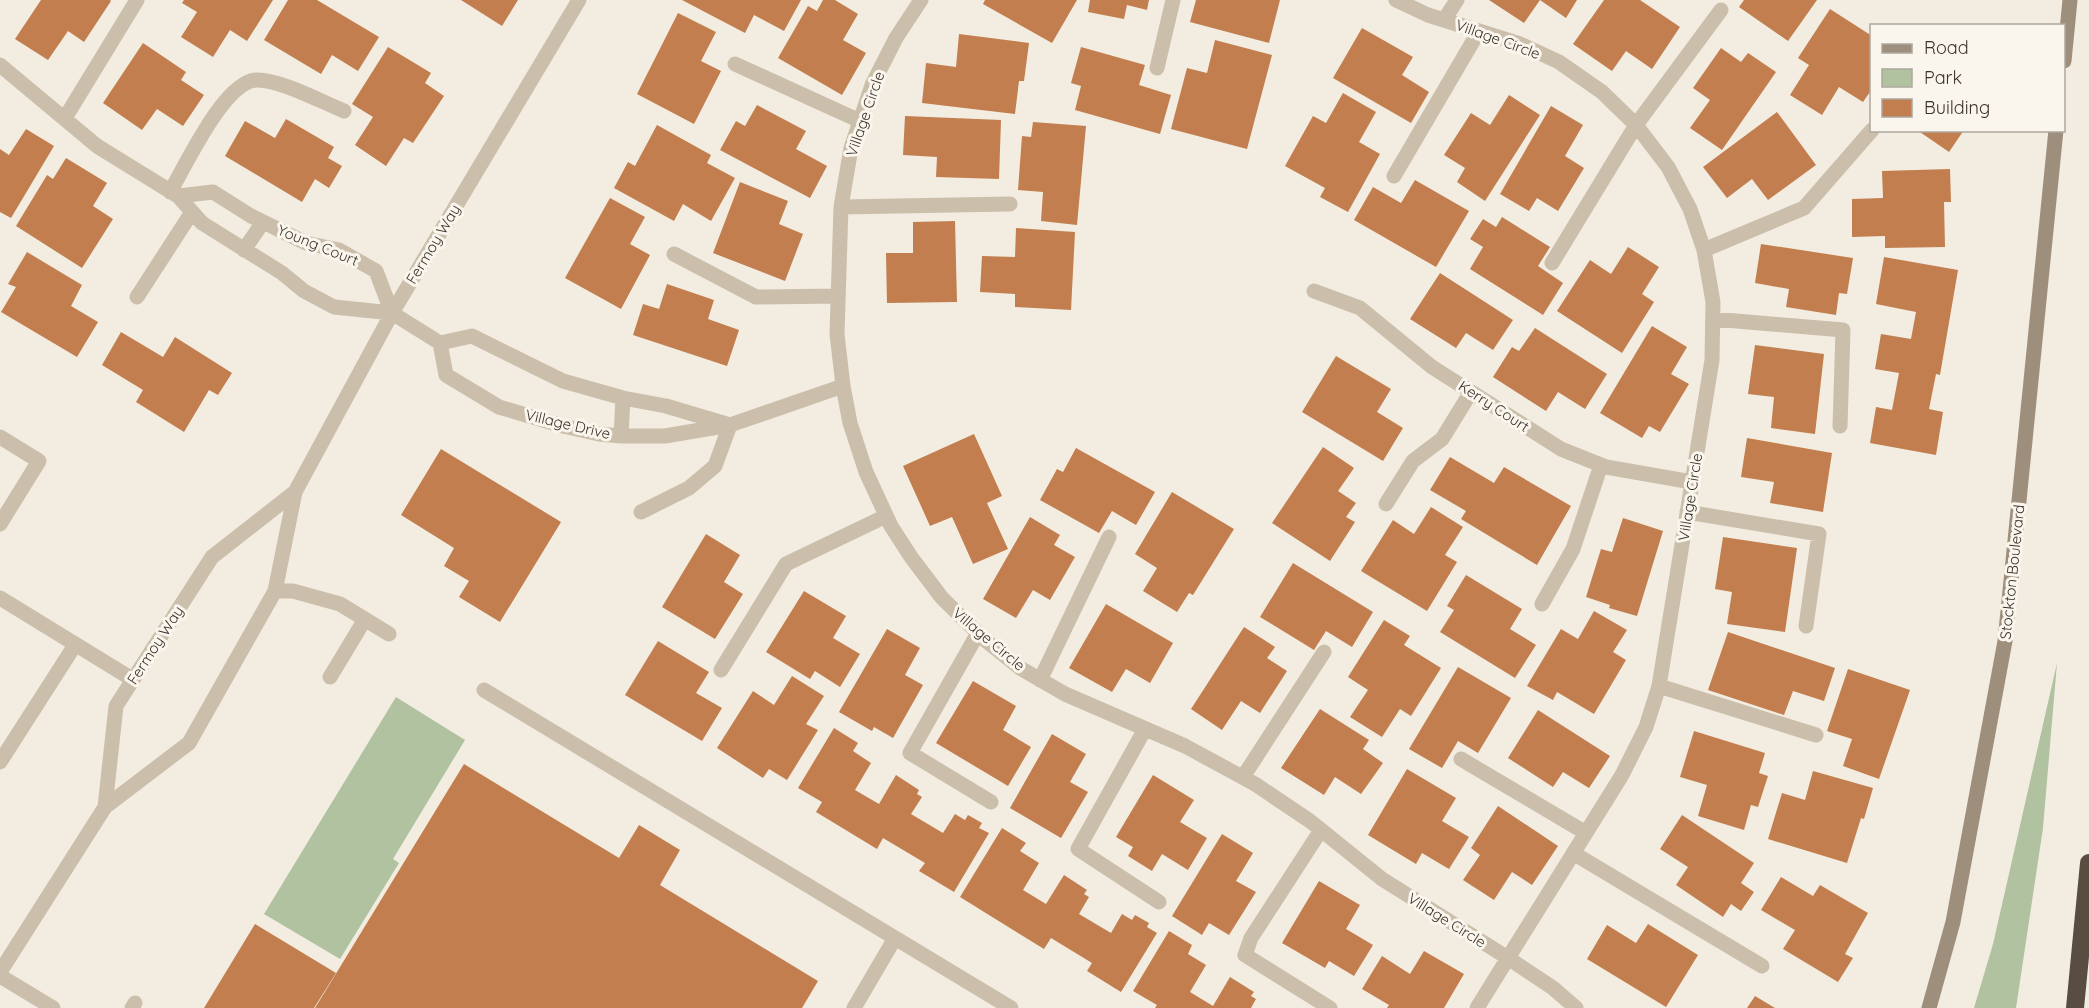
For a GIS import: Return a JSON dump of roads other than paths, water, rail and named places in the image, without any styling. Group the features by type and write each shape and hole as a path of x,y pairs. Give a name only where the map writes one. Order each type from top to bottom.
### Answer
{"highway":[{"path":"2075,1008 2089,863"},
{"path":"2062,1008 2083,920"}],"street":[{"path":"65,118 137,0"},
{"name":"Fermoy Way","path":"0,974 105,807 189,743 275,591 296,492 392,313 579,0"},
{"name":"Village Circle","path":"921,0 896,38 872,85 851,148 841,207 837,334 850,423 866,472 886,516 911,557 942,598 978,633 1020,668 1065,694 1185,746 1243,777 1322,830 1382,879 1508,958 1622,775 1646,727 1659,686 1712,360 1713,302 1704,250 1690,209 1668,167 1636,125 1602,92 1558,62 1520,44 1428,15 1396,0"},
{"path":"1158,68 1173,0"},
{"path":"1444,20 1457,0"},
{"path":"2065,51 2070,0"},
{"path":"1552,263 1636,125 1721,10"},
{"path":"1394,176 1479,31"},
{"path":"735,64 860,121"},
{"path":"2,71 65,118 97,146 174,194 202,223 282,273 304,291 334,307 392,313 440,343 472,336 563,381 623,398 666,406 730,425 715,466 689,488 641,512"},
{"path":"174,194 217,110 234,90 255,80 277,84 344,111"},
{"path":"1704,250 1804,208 1870,132"},
{"name":"Stockton Boulevard","path":"1929,1008 1953,922 2005,641 2056,132"},
{"name":"Young Court","path":"174,194 213,192 263,222 306,243 339,250 376,271 392,313"},
{"path":"841,207 1010,204"},
{"path":"137,297 192,212"},
{"name":"Young Court","path":"244,250 263,222"},
{"path":"674,254 756,297 838,296"},
{"name":"Kerry Court","path":"1314,291 1360,308 1432,367 1561,449 1601,465 1692,482"},
{"path":"1713,319 1844,330 1840,426"},
{"name":"Village Drive","path":"440,343 446,375 499,407 600,434 665,436 730,425 843,386"},
{"path":"1386,504 1413,461 1442,439 1471,392"},
{"path":"621,436 623,398"},
{"path":"0,437 39,461 0,524"},
{"path":"1542,604 1573,549 1601,465"},
{"name":"Fermoy Way","path":"105,807 116,706 132,679 212,557 296,492"},
{"path":"1687,512 1819,534 1806,626"},
{"path":"721,670 786,564 886,516"},
{"path":"1040,680 1109,537"},
{"path":"275,591 293,591 340,604 389,634"},
{"path":"0,598 132,679"},
{"path":"330,678 365,619"},
{"path":"978,633 910,753 991,802"},
{"path":"0,762 75,645"},
{"path":"1243,777 1324,652"},
{"path":"1659,686 1816,735"},
{"path":"484,690 1011,1008"},
{"path":"1145,729 1078,849 1158,902"},
{"path":"1461,759 1586,833"},
{"path":"1322,830 1251,938 1245,955 1330,1008"},
{"path":"1573,853 1762,966"},
{"path":"854,1008 895,938"},
{"path":"1477,1008 1508,958 1553,988 1576,1008"},
{"path":"0,974 53,1008"}]}
